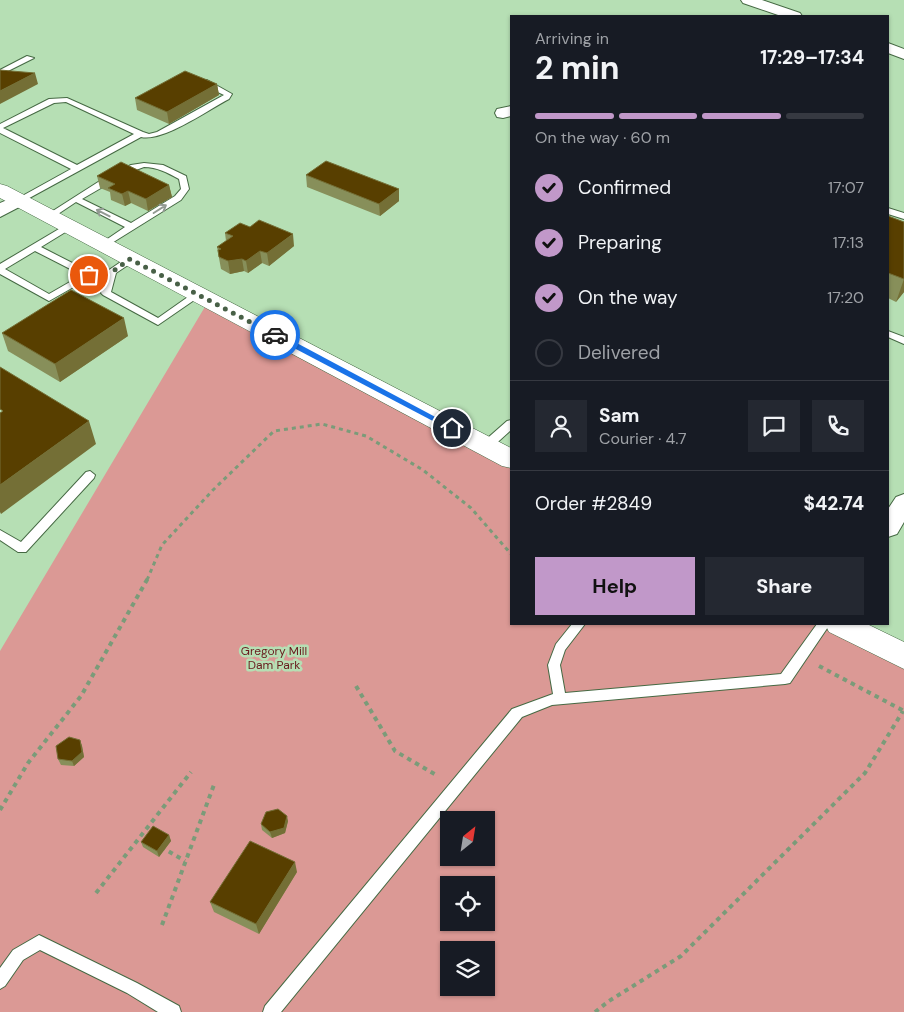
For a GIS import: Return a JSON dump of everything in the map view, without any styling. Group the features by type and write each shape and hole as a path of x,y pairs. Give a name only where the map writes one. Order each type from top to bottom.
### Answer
{"street":[{"path":"748,0 792,15"},
{"path":"889,48 904,54"},
{"path":"6,200 59,221 104,244 121,265 198,294 510,458"},
{"path":"889,526 904,503"},
{"path":"842,625 904,656"}],"lane":[{"path":"0,73 30,58"},
{"path":"0,129 52,101 68,100 140,134 149,136 160,134 226,97 228,94 201,81"},
{"path":"0,129 76,168"},
{"path":"6,200 76,168 140,134"},
{"path":"104,244 178,198 185,189 183,178 165,168 144,165 127,169 76,199 35,247 0,269 49,298 89,275 121,265"},
{"path":"76,199 131,227"},
{"path":"889,210 904,216"},
{"path":"35,247 89,275"},
{"path":"121,265 106,293 158,322 198,294"},
{"path":"889,334 904,341"},
{"path":"486,446 510,425"},
{"path":"0,534 22,549 90,475"},
{"path":"560,699 554,665 560,648 578,625"},
{"path":"271,1012 517,713 552,700 785,679 823,625"},
{"path":"0,981 18,955 39,942 132,988 173,1012"}],"path":[{"path":"0,810 28,763 81,696 144,587 162,545 213,490 274,431 322,424 366,436 423,470 471,508 510,553"},
{"path":"595,1012 681,956 814,821 865,773 904,711 801,656"},
{"path":"356,686 395,750 456,787"},
{"path":"96,893 191,772"},
{"path":"162,925 215,782"},
{"path":"141,836 148,840"},
{"path":"156,844 185,861"}],"green space":[{"name":"Gregory Mill Dam Park","path":"209,300 510,458 510,625 842,625 904,656 904,1012 0,1012 0,651"}],"building":[{"path":"0,70 35,73 0,91"},
{"path":"185,71 217,84 167,112 135,98"},
{"path":"326,161 399,189 379,204 306,175"},
{"path":"121,162 169,185 146,199 128,191 122,194 108,188 115,184 97,176"},
{"path":"889,216 904,222 904,279 889,273"},
{"path":"259,220 293,234 267,253 260,251 246,261 242,259 228,261 219,257 218,250 221,249 217,247 233,236 225,233 240,223 250,227"},
{"path":"71,290 124,318 55,364 2,333"},
{"path":"0,367 89,421 0,485 0,413 3,411 0,409"},
{"path":"69,737 80,740 82,752 72,761 58,759 56,746"},
{"path":"278,809 287,816 284,828 270,832 261,824 266,812"},
{"path":"153,826 169,835 157,851 141,842"},
{"path":"250,841 295,862 256,924 210,902"}],"way so far":[{"path":"89,275 112,272 130,259 275,335"}],"route":[{"path":"275,335 452,428"}]}
